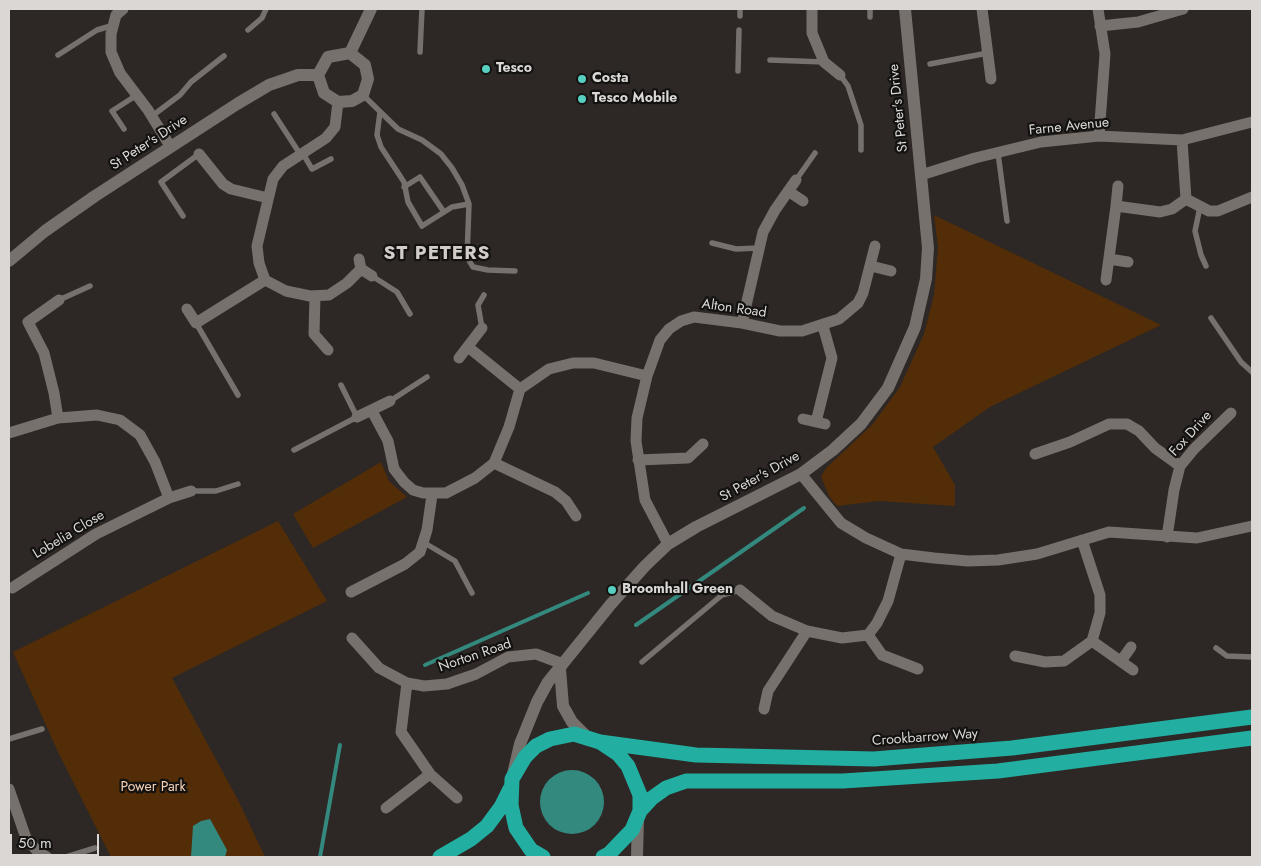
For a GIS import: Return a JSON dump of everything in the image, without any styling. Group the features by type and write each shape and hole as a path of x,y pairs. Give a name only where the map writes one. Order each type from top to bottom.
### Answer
{"highway":[{"name":"Crookbarrow Way","path":"440,857 471,839 487,826 501,807 525,757 550,739 574,734 593,739 696,755 753,758 874,759 1012,748 1252,717"},
{"path":"603,857 622,841 639,814 652,798 666,788 686,781 843,781 998,772 1252,738"},
{"path":"593,739 618,754 628,766 640,795 639,814"},
{"path":"512,781 516,828 531,850 543,857"}],"street":[{"path":"123,9 116,15 111,34 111,52 120,73 152,116 170,146"},
{"path":"350,53 371,9"},
{"path":"812,9 812,33 824,62 840,75"},
{"name":"St Peter's Drive","path":"512,781 516,758 537,702 548,682 611,604 668,544 696,527 801,474 833,450 861,424 888,388 904,356 915,327 926,280 928,248 905,9"},
{"path":"982,9 992,79"},
{"path":"1098,9 1105,67 1101,93 1099,136"},
{"path":"1100,26 1138,22 1183,9"},
{"path":"350,53 365,65 368,79 363,95 352,101 338,102 324,93 318,74 328,57 350,53"},
{"name":"St Peter's Drive","path":"9,261 45,231 170,146 269,85 298,75 318,74"},
{"path":"338,102 335,128 326,138 283,166 273,179 257,246 259,263 265,280 286,291 315,296 329,295 347,283 360,264 372,276"},
{"name":"Farne Avenue","path":"921,176 1041,142 1099,136 1182,140 1252,122"},
{"path":"1182,140 1186,199"},
{"path":"199,154 223,184 232,189 268,198"},
{"path":"742,323 759,248 768,222 796,180"},
{"path":"1106,280 1118,186"},
{"path":"788,191 803,201"},
{"path":"1186,199 1209,211 1218,211 1252,197"},
{"path":"1116,206 1160,212 1172,209 1186,199"},
{"name":"Alton Road","path":"668,544 645,500 638,460 636,431 647,376 660,340 669,329 680,321 701,317 780,331 802,332 823,326 839,319 858,303 871,266 875,246"},
{"path":"1109,259 1128,262"},
{"path":"871,266 891,271"},
{"path":"187,309 196,323 265,280"},
{"path":"315,296 314,334 328,350"},
{"path":"58,418 44,353 28,322 59,300"},
{"path":"803,419 820,423 832,358 823,326"},
{"path":"459,358 482,328"},
{"path":"468,347 520,389"},
{"path":"372,411 388,441 391,462 399,476 413,490 432,495 455,490 475,478 494,463 509,427 520,389 548,369 573,363 594,363 647,376"},
{"path":"357,417 390,401"},
{"name":"Fox Drive","path":"1167,537 1174,490 1180,466 1194,449 1231,413"},
{"path":"9,433 58,418 97,415 120,420 140,435 155,462 169,498"},
{"path":"1035,454 1070,442 1109,424 1127,424 1139,431 1154,448 1180,466"},
{"path":"638,460 688,458 703,444"},
{"path":"494,463 555,492 566,502 576,516"},
{"path":"801,474 841,523 866,538 901,554 968,561 998,560 1037,554 1109,532 1198,538 1252,526"},
{"name":"Lobelia Close","path":"12,588 96,534 169,498 191,491"},
{"path":"351,592 404,564 420,552 427,530 432,495"},
{"path":"1015,656 1045,662 1064,661 1092,641 1100,613 1100,595 1082,540"},
{"path":"740,590 772,616 807,631 842,638 868,635 877,623 888,601 901,554"},
{"path":"764,710 768,691 807,631"},
{"path":"868,635 882,655 918,669"},
{"name":"Norton Road","path":"352,638 379,668 407,683 424,686 447,684 476,674 508,658 536,654 562,667"},
{"path":"1092,641 1133,670"},
{"path":"1121,661 1131,647"},
{"path":"562,667 563,706 572,722 593,739"},
{"path":"407,683 401,732 430,774 457,798"},
{"path":"386,808 430,774"},
{"path":"9,789 26,838 40,856"},
{"path":"638,857 639,814"}],"lane":[{"path":"248,30 262,18 266,9"},
{"path":"420,52 422,9"},
{"path":"740,9 740,16"},
{"path":"870,9 870,18"},
{"path":"58,55 97,30 114,24"},
{"path":"738,71 739,30"},
{"path":"930,64 988,53"},
{"path":"152,116 224,56"},
{"path":"770,60 824,62"},
{"path":"840,75 848,86 861,126 861,150"},
{"path":"124,129 112,111 137,95"},
{"path":"363,95 398,129 422,140 441,154 462,185 469,204 466,257 472,267 488,270 516,270"},
{"path":"380,112 377,135 382,147 404,182 408,202 422,226 452,207 469,204"},
{"path":"274,114 312,169 331,158"},
{"path":"796,180 815,153"},
{"path":"998,153 1007,221"},
{"path":"182,216 161,182 199,154"},
{"path":"404,187 420,178 444,212"},
{"path":"1200,207 1195,231 1206,266"},
{"path":"712,243 736,249 759,248"},
{"path":"372,276 397,292 410,314"},
{"path":"59,300 90,286"},
{"path":"482,328 478,305 484,294"},
{"path":"1211,318 1241,362 1252,372"},
{"path":"196,323 238,395"},
{"path":"390,401 426,377"},
{"path":"294,450 357,417 341,385"},
{"path":"191,491 216,491 238,484"},
{"path":"423,542 455,561 472,593"},
{"path":"642,662 722,595 740,590"},
{"path":"1216,648 1227,656 1252,657"},
{"path":"9,739 42,729"},
{"path":"66,857 95,848"}],"green space":[{"path":"934,215 1161,325 990,407 933,447 955,485 955,506 879,501 837,506 829,496 821,477 826,468 872,425 900,387 924,334 934,295 938,247"},
{"path":"381,462 389,481 407,497 313,548 293,514"},
{"name":"Power Park","path":"278,521 327,601 172,678 239,802 265,857 111,857 58,752 13,652"}],"water":[{"path":"572,770 590,776 598,784 604,802 598,820 590,828 572,834 554,828 546,820 540,802 546,784 554,776"},
{"path":"210,819 227,850 225,857 191,857 193,826 201,821"}],"waterway":[{"path":"636,625 804,508"},
{"path":"425,665 588,593"},
{"path":"320,857 340,745"}],"place":[{"name":"Tesco","path":"486,69"},
{"name":"Costa","path":"582,79"},
{"name":"Tesco Mobile","path":"582,99"},
{"name":"Broomhall Green","path":"612,590"}],"district":[{"name":"ST PETERS","path":"437,254"}]}
